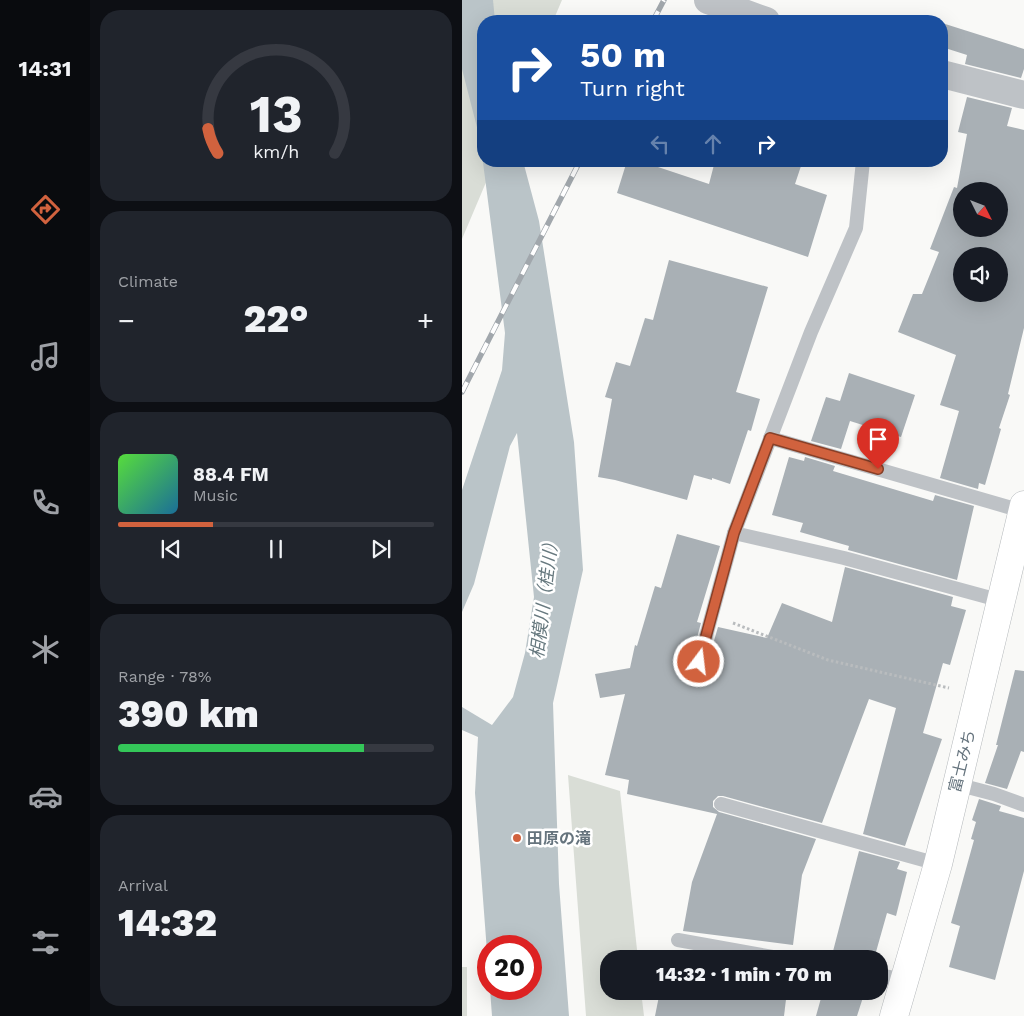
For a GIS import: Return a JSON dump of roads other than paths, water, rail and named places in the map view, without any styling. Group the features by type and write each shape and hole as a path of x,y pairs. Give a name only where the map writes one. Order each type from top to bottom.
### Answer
{"highway":[{"name":"富士みち","path":"900,1014 905,980 938,864 1023,508"}],"street":[{"path":"708,0 749,15"},
{"path":"948,76 1024,95"}],"lane":[{"path":"699,662 734,533 811,332 856,228 862,167"},
{"path":"770,438 1023,508"},
{"path":"734,533 844,558 1002,601"},
{"path":"956,784 994,794 1024,805"},
{"path":"721,804 938,864"},
{"path":"678,940 734,950"},
{"path":"888,977 905,980"}],"water":[{"path":"462,0 493,0 494,15 477,15 477,127 462,69"},
{"name":"相模川（桂川）","path":"484,167 525,167 539,221 574,442 583,570 553,703 559,884 569,1016 492,1016 491,1000 542,1000 542,935 486,935 475,793 478,737 462,730 462,707 492,725 513,697 525,653 534,597 517,433 510,446 474,584 462,612 462,490 502,370 505,333"}],"railway":[{"path":"656,15 664,0"},
{"path":"462,392 577,167"}],"place":[{"name":"田原の滝","path":"517,838"}]}
